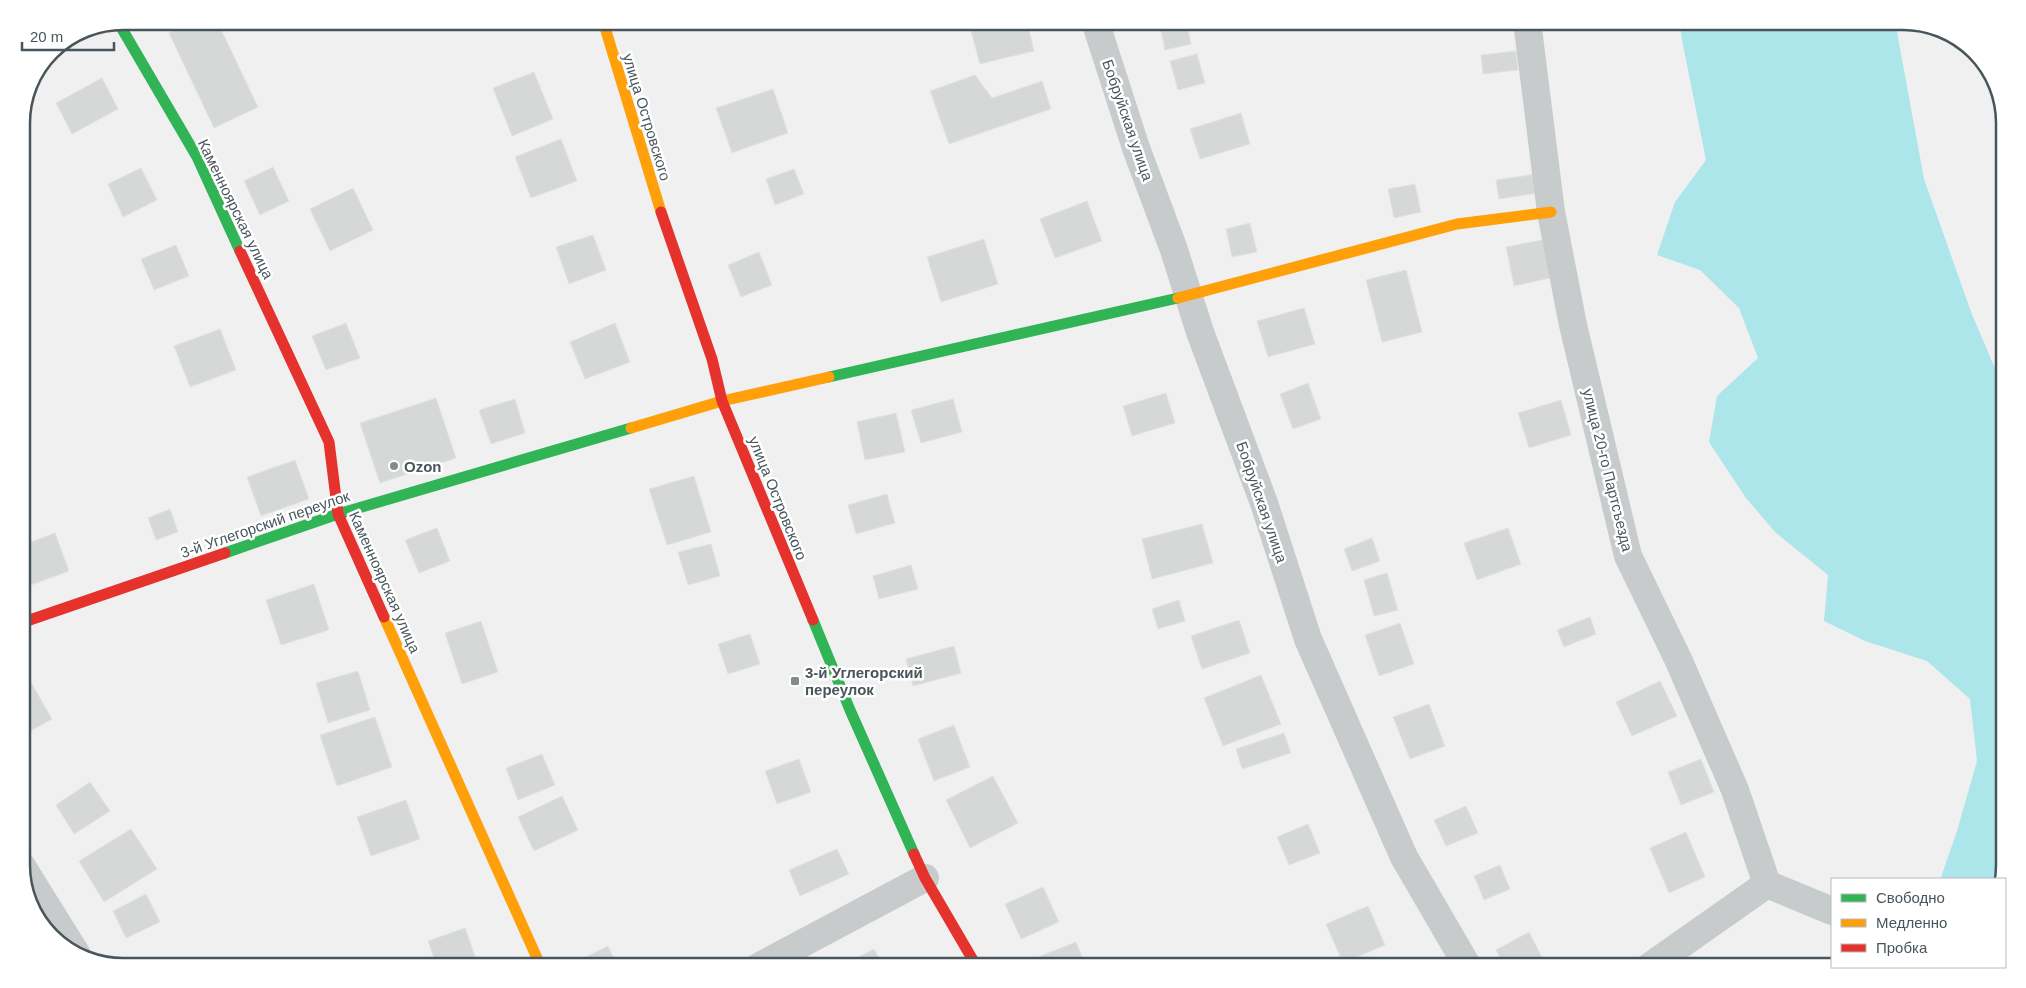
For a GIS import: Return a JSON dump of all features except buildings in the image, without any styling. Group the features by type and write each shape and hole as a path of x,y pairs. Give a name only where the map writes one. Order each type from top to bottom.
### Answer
{"street":[{"name":"Каменноярская улица","path":"123,30 197,157 329,442 338,514 537,958"},
{"name":"улица Островского","path":"606,30 670,240 712,359 722,401 850,710 925,878 972,958"},
{"name":"Бобруйская улица","path":"1098,30 1136,148 1174,250 1188,296 1264,502 1308,639 1404,857 1463,958"},
{"name":"улица 20-го Партсъезда","path":"1528,30 1551,212 1573,325 1628,556 1678,659 1735,790 1767,884"},
{"name":"3-й Углегорский переулок","path":"30,621 338,514 722,401 1188,296 1457,224 1551,212"},
{"path":"775,958 925,878"},
{"path":"32,881 67,939"},
{"path":"1662,958 1767,884 1831,911"}],"water":[{"path":"1681,30 1897,30 1924,179 1971,312 1996,371 1995,878 1941,877 1957,831 1977,761 1970,699 1927,661 1865,641 1824,621 1828,575 1775,532 1746,498 1709,442 1717,396 1758,358 1739,308 1700,270 1657,255 1675,202 1706,160"}],"traffic: fast":[{"path":"123,30 197,157 240,251"},
{"path":"829,377 1178,298"},
{"path":"225,553 338,514 631,428"},
{"path":"813,620 850,710 914,854"}],"traffic: slow":[{"path":"606,30 661,212"},
{"path":"1178,298 1457,224 1551,212"},
{"path":"631,428 722,401 829,377"},
{"path":"384,617 537,958"}],"traffic: jam":[{"path":"661,212 712,359 722,401 813,620"},
{"path":"240,251 329,442 338,514 384,617"},
{"path":"30,620 225,553"},
{"path":"914,854 925,878 972,958"}],"place":[{"name":"Ozon","path":"394,466"},
{"name":"3-й Углегорский переулок","path":"795,681"}]}
